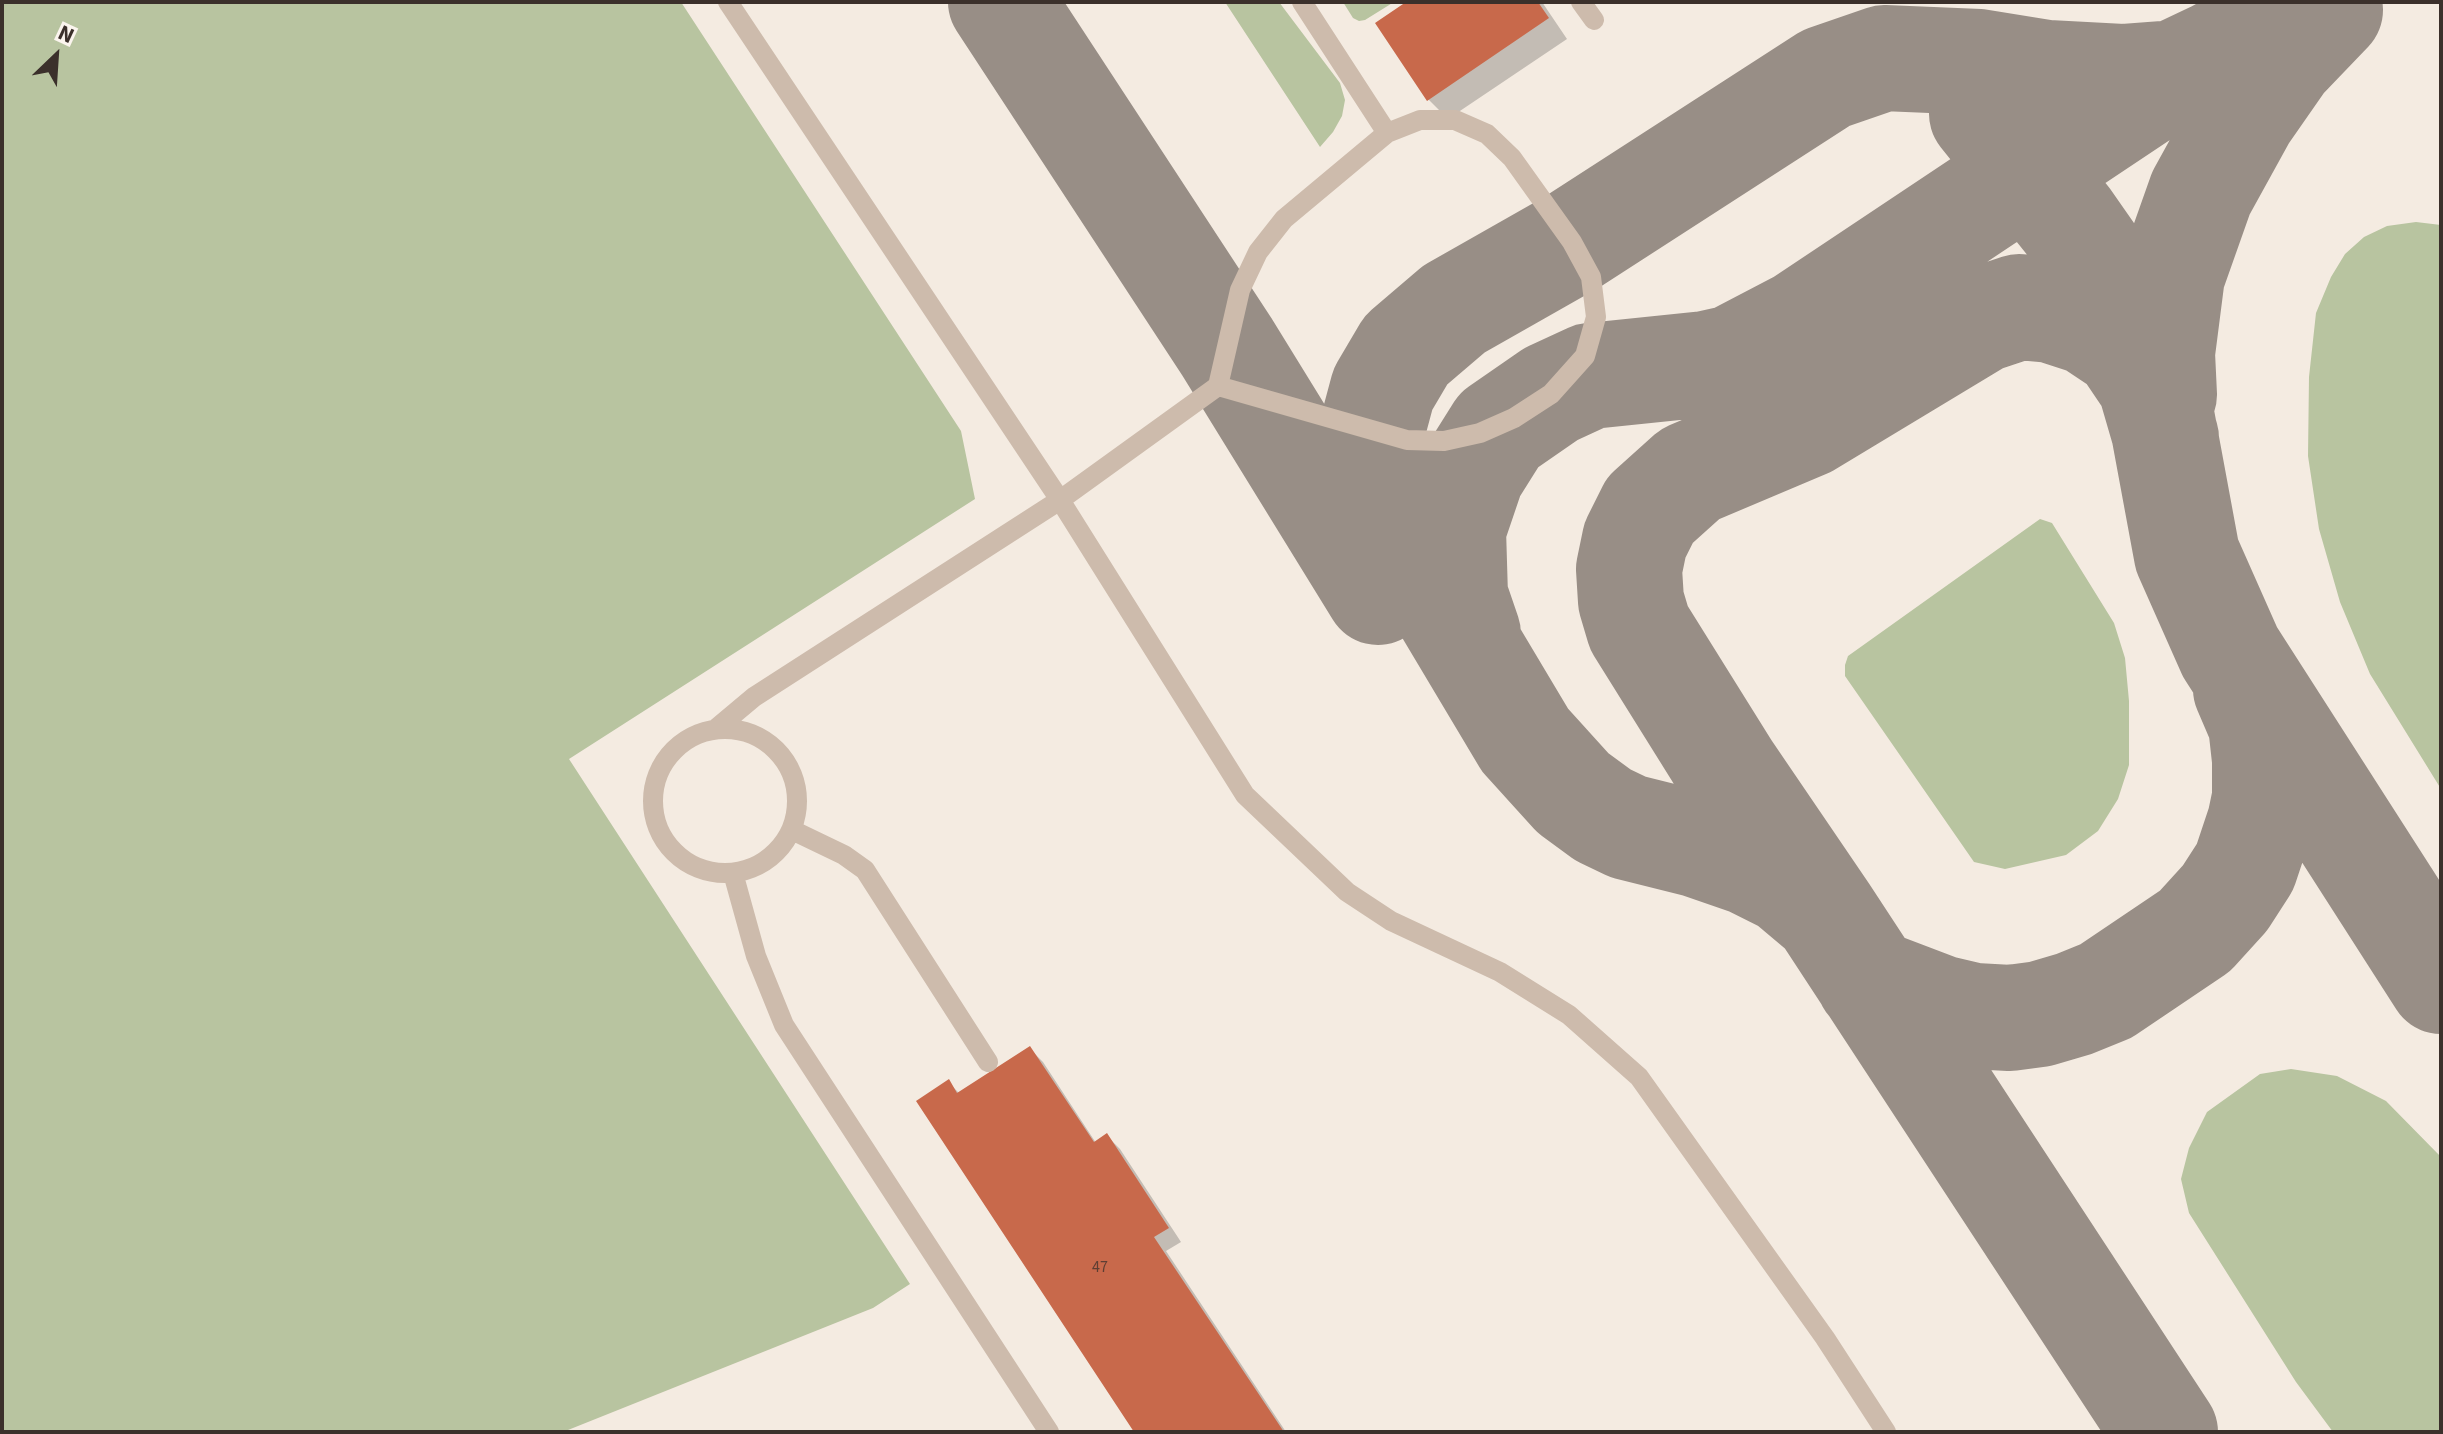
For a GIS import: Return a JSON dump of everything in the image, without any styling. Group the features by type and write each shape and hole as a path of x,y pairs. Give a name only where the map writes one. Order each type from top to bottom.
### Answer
{"lane":[{"path":"728,2 1060,500 1245,795 1347,892 1391,921 1500,972 1569,1015 1639,1077 1825,1338 1886,1432"},
{"path":"1302,2 1387,133"},
{"path":"1581,2 1594,20"},
{"path":"717,728 754,697 1060,500 1218,386 1240,290 1258,252 1284,219 1387,133 1420,120 1455,120 1487,134 1512,158 1572,242 1591,277 1596,317 1585,356 1551,394 1514,418 1480,433 1444,441 1407,440 1218,386"},
{"path":"717,728 737,728 755,734 786,759 795,779 798,800 792,830 772,857 754,868 733,873 712,872 692,865 674,852 661,836 654,815 653,795 657,773 682,742 699,733 717,728"},
{"path":"792,830 844,855 865,870 988,1062"},
{"path":"733,873 756,956 784,1025 1049,1432"}],"green space":[{"path":"2,2 681,2 961,431 975,499 569,759 910,1284 873,1308 563,1432 2,1432"},
{"path":"1225,2 1279,2 1340,83 1345,100 1342,116 1320,147"},
{"path":"1343,2 1394,2 1359,21 1353,18"},
{"path":"2416,222 2441,225 2441,789 2370,674 2340,602 2319,529 2308,456 2309,377 2316,313 2331,277 2345,254 2364,237 2387,226"},
{"path":"2040,519 2052,523 2114,623 2125,658 2129,765 2118,799 2098,831 2066,855 2005,869 1974,862 1845,676 1845,665 1848,656"},
{"path":"2291,1069 2337,1076 2386,1101 2441,1157 2441,1432 2333,1432 2296,1382 2189,1213 2181,1179 2189,1148 2207,1112 2260,1074"}],"building":[{"path":"1406,2 1538,2 1549,18 1427,101 1375,23"},
{"path":"1030,1046 1094,1142 1107,1133 1169,1228 1154,1237 1284,1432 1134,1432 916,1101 949,1079 957,1093"}],"taxiway":[{"path":"1001,2 1227,347 1378,592"},
{"path":"1825,913 1787,881 1751,863 1696,844 1628,827 1603,815 1573,793 1525,740 1402,534 1376,478 1372,430 1383,389 1406,350 1454,309 1572,242 1826,78 1884,58 1979,62 2047,73 2122,77 2175,73 2311,2"},
{"path":"2164,395 2162,353 2172,275 2201,193 2244,115 2283,59 2330,10"},
{"path":"1468,634 1455,596 1453,529 1472,473 1499,430 1551,394 1590,376 1706,364 1733,358 1800,323 2175,73"},
{"path":"1982,114 2068,221 2142,327 2151,368"},
{"path":"2165,1432 1727,769 1639,628 1631,601 1629,569 1635,540 1650,510 1690,474 1806,425 1980,320 2019,307 2052,310 2089,322 2125,346 2150,383 2166,438"},
{"path":"2148,368 2157,393 2187,555 2230,652 2441,981"},
{"path":"1869,981 1940,1008 1974,1016 2010,1018 2040,1014 2106,991 2195,931 2225,898 2245,867 2260,822 2265,798 2265,760 2261,724 2246,689"}]}
